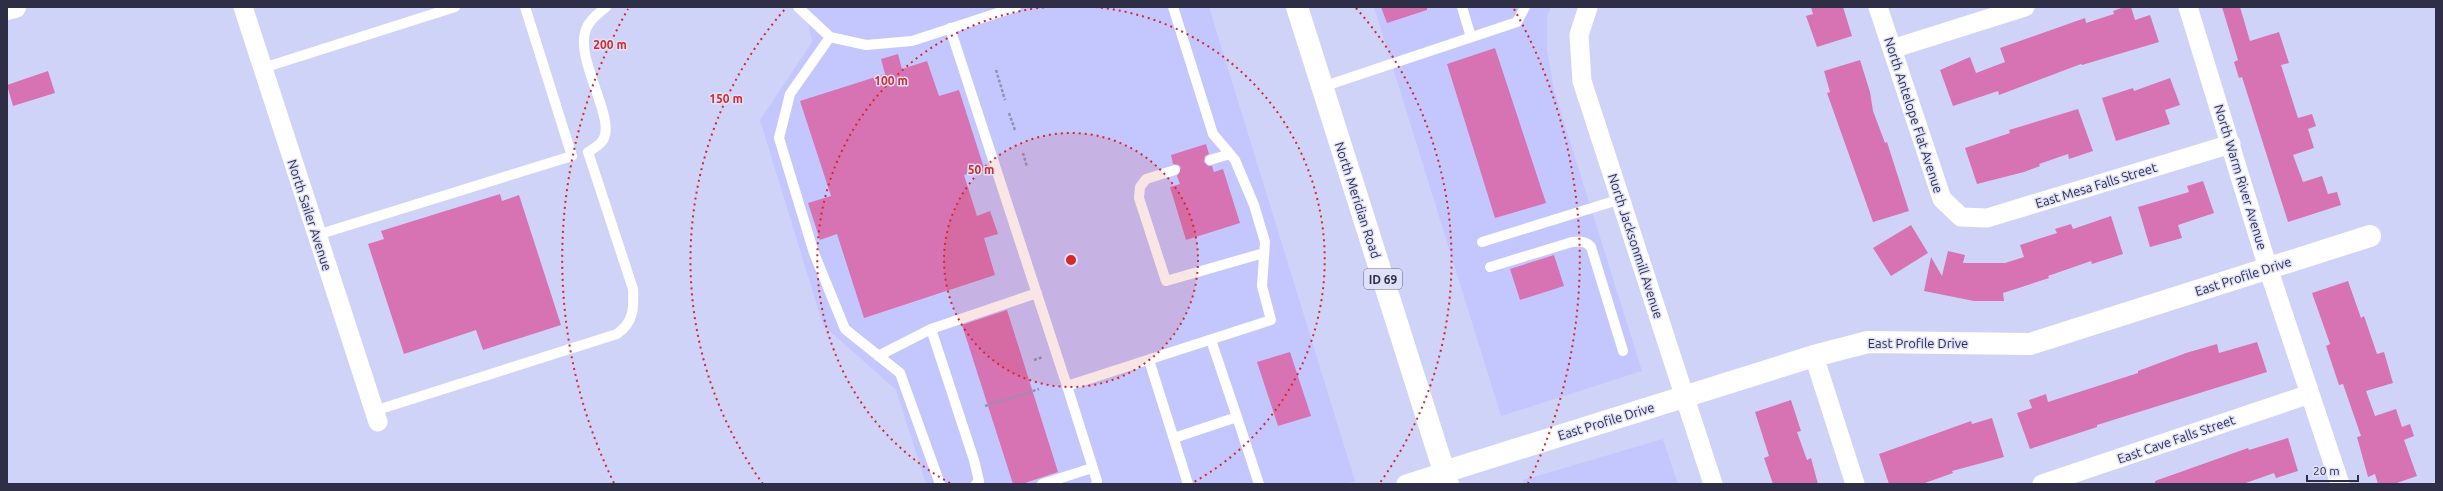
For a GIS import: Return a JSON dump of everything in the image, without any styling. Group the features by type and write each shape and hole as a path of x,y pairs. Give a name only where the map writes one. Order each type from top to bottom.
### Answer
{"street":[{"path":"7,10 15,7"},
{"name":"North Sailer Avenue","path":"243,7 376,417"},
{"name":"North Meridian Road","path":"1297,7 1446,478"},
{"name":"North Jacksonmill Avenue","path":"1588,7 1579,35 1582,81 1713,484"},
{"name":"North Antelope Flat Avenue","path":"1878,7 1942,199 1961,217"},
{"path":"1892,49 2025,7"},
{"name":"North Warm River Avenue","path":"2188,7 2268,268 2340,484"},
{"name":"East Mesa Falls Street","path":"1961,217 1987,218 2231,144"},
{"name":"East Profile Drive","path":"1446,478 1685,396 1814,356 1868,342 2030,344 2370,236"},
{"path":"1814,356 1854,484"},
{"name":"East Cave Falls Street","path":"2042,484 2310,394"},
{"path":"1406,484 1446,478"}],"lane":[{"path":"263,68 455,7"},
{"path":"525,7 572,156"},
{"path":"317,235 588,152 603,140 606,128 587,63 584,34 592,19 606,7"},
{"path":"798,7 830,36 866,45 912,41 1016,7"},
{"path":"1067,386 1271,320 1262,286 1265,242 1254,205 1235,160 1213,134 1173,7"},
{"path":"1462,7 1471,37"},
{"path":"1322,87 1517,22 1525,7"},
{"path":"950,28 1067,386 1097,481 1096,484"},
{"path":"830,36 790,94 779,138 814,253 845,329 900,374 940,484"},
{"path":"376,417 616,334 630,322 634,304 633,288 588,152"},
{"path":"1210,160 1230,154"},
{"path":"1175,170 1146,179 1139,198 1166,281 1264,253"},
{"path":"1482,242 1621,199"},
{"path":"1490,267 1572,242 1588,244 1591,247 1623,351"},
{"path":"878,356 931,329 1037,293"},
{"path":"931,329 974,460 979,481 976,484"},
{"path":"1212,340 1259,484"},
{"path":"1149,360 1188,484"},
{"path":"1174,438 1237,417"},
{"path":"1042,484 1092,468"}],"path":[{"path":"996,70 1005,100"},
{"path":"1009,113 1015,130"},
{"path":"1022,153 1027,167"},
{"path":"1034,360 1048,355"},
{"path":"985,406 1039,389"}],"shaded area":[{"path":"805,7 1209,7 1355,481 1345,484 926,484 896,390 823,325 760,120 812,42"},
{"path":"1374,7 1551,7 1547,16 1547,49 1554,90 1642,371 1501,416"},
{"path":"1663,439 1678,484 1524,484 1523,480"}],"building":[{"path":"1381,7 1427,7 1427,10 1387,23"},
{"path":"1811,7 1843,7 1852,36 1817,47 1806,16 1813,14"},
{"path":"2124,7 2131,7 2135,20 2150,15 2159,42 2082,65 2081,64 1999,95 1998,91 1953,106 1940,70 1970,57 1976,73 2005,62 2000,48 2085,18 2086,23 2114,14 2113,11"},
{"path":"2222,7 2240,7 2250,41 2279,32 2289,63 2281,65 2298,118 2312,114 2316,126 2308,129 2314,148 2293,155 2303,182 2322,176 2328,194 2337,192 2341,205 2288,222 2242,77 2239,78 2234,62 2238,60"},
{"path":"1495,48 1546,203 1495,218 1447,64"},
{"path":"898,54 902,69 927,61 939,96 959,90 984,168 964,175 977,216 990,211 998,234 984,238 995,275 864,318 837,234 820,240 808,203 831,196 800,101 885,74 881,59"},
{"path":"1860,60 1870,92 1873,111 1885,143 1887,142 1909,211 1873,222 1827,93 1830,92 1824,71"},
{"path":"48,71 55,93 13,106 7,85"},
{"path":"2170,78 2180,105 2165,110 2170,124 2116,141 2102,98 2133,88 2134,91"},
{"path":"2078,109 2093,151 2069,159 2068,154 2039,164 2040,166 2024,172 1977,184 1965,148 2010,133 2009,130"},
{"path":"1206,144 1209,154 1205,156 1204,162 1208,166 1212,166 1214,172 1223,169 1240,223 1186,240 1170,187 1180,184 1177,176 1181,168 1179,165 1173,164 1171,155"},
{"path":"2203,181 2214,213 2178,225 2182,238 2150,247 2138,207 2189,192 2187,186"},
{"path":"500,194 502,201 519,195 561,325 483,350 476,330 404,354 368,244 384,239 381,231"},
{"path":"2111,216 2123,254 2092,264 2091,261 2048,276 2049,278 2003,293 2004,301 1974,301 1924,291 1931,257 1942,276 1948,251 1965,255 1963,263 2005,263 2024,257 2020,245 2057,233 2055,229 2071,224 2073,229"},
{"path":"1911,225 1928,253 1891,276 1873,248"},
{"path":"1554,255 1564,286 1520,300 1510,269"},
{"path":"2348,281 2361,318 2364,316 2377,354 2384,352 2393,383 2366,391 2375,416 2396,409 2402,427 2410,424 2414,436 2404,440 2417,476 2394,484 2378,484 2375,474 2368,477 2357,437 2361,436 2343,384 2339,385 2326,346 2330,344 2312,293"},
{"path":"1007,310 1058,472 1022,484 1013,484 962,325"},
{"path":"2257,342 2267,372 2097,425 2097,427 2030,449 2017,413 2032,408 2029,400 2046,394 2048,402 2138,373 2138,371 2186,353 2217,344 2219,353"},
{"path":"1290,352 1311,416 1278,426 1257,362"},
{"path":"1791,400 1801,431 1797,432 1807,460 1811,458 1818,484 1773,484 1764,458 1769,456 1755,412"},
{"path":"1992,418 2004,457 1952,471 1953,473 1922,484 1889,484 1879,454 1971,421 1972,424"},
{"path":"2288,438 2298,471 2276,478 2274,473 2243,484 2155,484 2155,481 2248,448 2249,450"}]}
